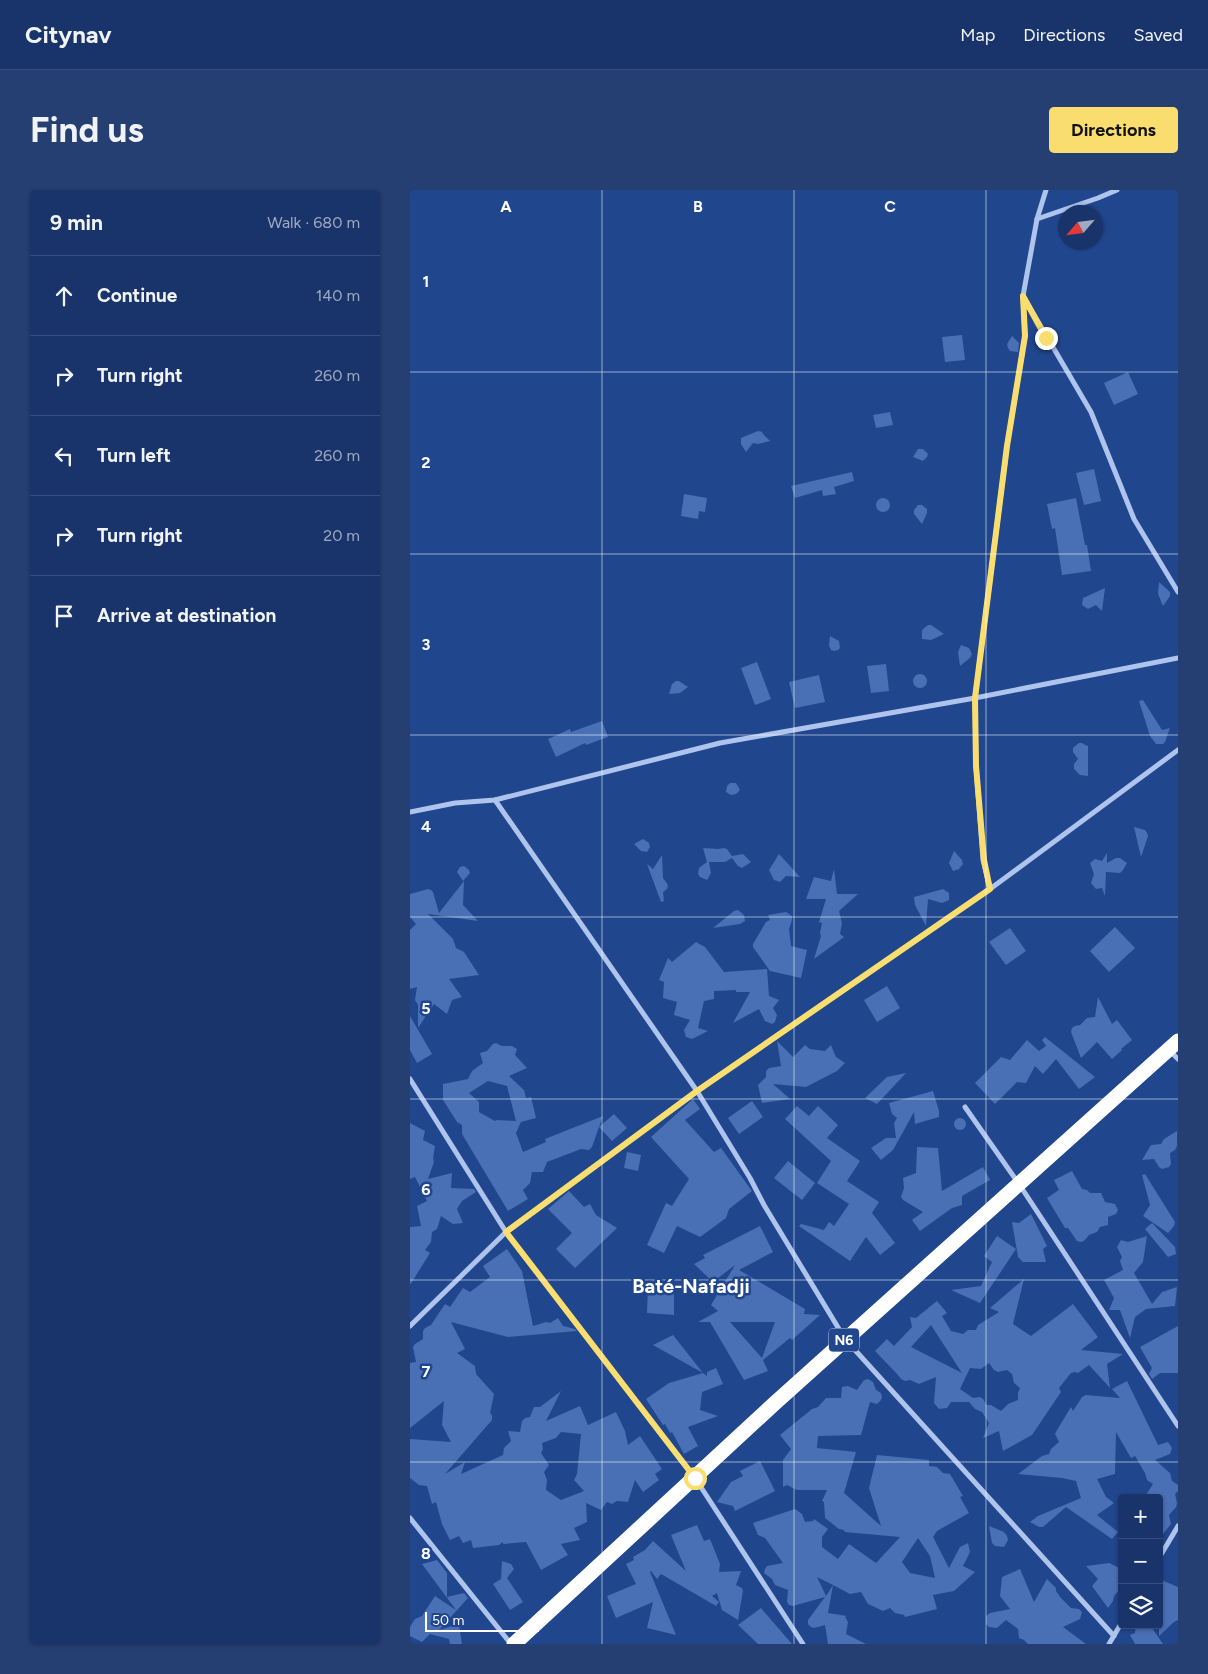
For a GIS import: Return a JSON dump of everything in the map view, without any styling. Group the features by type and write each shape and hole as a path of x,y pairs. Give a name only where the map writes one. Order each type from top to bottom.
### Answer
{"highway":[{"name":"N6","path":"513,1644 845,1339 1019,1184 1175,1050"}],"street":[{"path":"990,889 984,860 976,766 975,698 1007,446 1025,336 1023,296 1037,219 1046,190"},
{"path":"1037,219 1117,190"},
{"path":"1023,296 1091,412 1134,519 1178,592"},
{"path":"410,812 455,803 495,800 720,743 975,698 1178,658"},
{"path":"410,1326 506,1232 697,1091 990,889 1178,750"},
{"path":"495,800 697,1091 845,1339 1114,1636"},
{"path":"410,1079 506,1232 695,1478 803,1644"},
{"path":"965,1107 1019,1184 1178,1426"},
{"path":"410,1518 513,1644"},
{"path":"1163,1551 1178,1526"},
{"path":"1110,1644 1118,1629"}],"building":[{"path":"962,335 965,360 945,362 942,337"},
{"path":"1012,336 1019,343 1018,352 1010,351 1008,348 1007,344"},
{"path":"1128,372 1138,394 1114,405 1104,383"},
{"path":"890,412 893,425 876,428 873,415"},
{"path":"758,431 763,432 770,441 758,444 753,443 746,452 741,444 741,438"},
{"path":"918,449 923,449 928,454 923,461 913,457"},
{"path":"1094,469 1101,501 1084,505 1076,473"},
{"path":"852,472 854,481 834,487 836,494 823,496 822,490 795,498 791,486"},
{"path":"684,494 707,498 705,512 699,511 698,519 681,516"},
{"path":"883,498 888,500 890,505 888,510 883,512 878,510 876,505 878,500"},
{"path":"1076,498 1091,571 1062,575 1055,528 1052,529 1047,504"},
{"path":"918,505 922,505 927,509 922,524 914,514 914,510"},
{"path":"1159,582 1170,592 1170,596 1163,606 1158,594"},
{"path":"1105,588 1102,611 1096,605 1088,609 1082,605 1083,598"},
{"path":"928,625 944,634 931,640 922,639 922,630"},
{"path":"830,636 839,641 840,648 838,650 831,650 829,646"},
{"path":"961,645 969,648 972,654 960,666 958,652"},
{"path":"757,662 771,699 755,705 741,668"},
{"path":"886,664 889,691 871,693 867,666"},
{"path":"917,674 923,674 927,681 923,688 917,688 913,684 913,678"},
{"path":"819,675 825,702 795,708 789,682"},
{"path":"676,681 688,687 680,693 669,694 672,684"},
{"path":"1143,700 1162,730 1170,728 1163,744 1156,744 1150,736 1139,701"},
{"path":"602,721 608,737 586,745 585,743 556,757 548,739 570,729 571,732"},
{"path":"1079,743 1088,745 1088,776 1080,775 1074,769 1074,764 1078,759 1073,752 1073,748"},
{"path":"730,783 736,783 740,790 736,794 731,795 726,792 727,786"},
{"path":"1134,827 1145,830 1148,836 1141,857"},
{"path":"643,839 649,843 650,847 647,852 641,851 634,844"},
{"path":"703,848 724,848 732,856 743,854 751,862 742,868 732,858 725,862 709,862 711,873 707,880 698,874 699,868 707,862"},
{"path":"954,851 963,864 959,869 953,871 949,863"},
{"path":"1107,853 1107,863 1120,858 1127,863 1120,873 1106,872 1105,896 1102,888 1096,889 1091,883 1094,874 1090,863 1095,859 1102,861"},
{"path":"779,854 800,877 786,876 780,882 774,880 769,870"},
{"path":"662,855 663,878 668,885 667,889 663,892 664,901 661,902 647,864 653,869"},
{"path":"464,866 470,873 463,881 457,872 460,867"},
{"path":"834,869 837,894 858,894 839,911 842,923 840,934 844,937 814,959 821,936 822,923 819,922 826,899 806,899 814,877 831,881"},
{"path":"464,881 463,905 478,921 428,914 453,939 456,948 464,952 479,975 449,979 462,997 452,1000 447,1014 434,1004 418,1028 418,1005 415,1000 417,987 410,989 410,930 416,924 410,917 410,894 428,889 431,890 439,913"},
{"path":"943,889 949,893 949,900 942,903 928,899 926,926 915,905 914,897"},
{"path":"738,910 744,915 745,921 740,924 713,928 734,911"},
{"path":"786,912 792,916 789,929 791,946 807,950 801,978 770,971 753,947 766,922 770,920 768,915"},
{"path":"1115,927 1135,948 1109,972 1090,951"},
{"path":"1010,928 1026,951 1006,965 989,942"},
{"path":"696,942 705,947 724,972 767,969 769,996 779,1000 773,1008 777,1015 775,1022 772,1024 765,1021 759,1009 733,1023 750,992 736,992 736,990 714,991 714,999 704,1001 698,1028 708,1031 692,1039 686,1037 684,1030 690,1020 674,1015 677,1002 663,998 664,982 659,980 668,958 672,962"},
{"path":"887,986 900,1008 877,1022 864,1000"},
{"path":"1098,997 1112,1024 1117,1020 1132,1040 1112,1059 1097,1042 1081,1058 1071,1032 1072,1028 1080,1025 1087,1018 1095,1017"},
{"path":"410,1016 432,1054 417,1063 410,1050"},
{"path":"1045,1037 1095,1077 1079,1089 1056,1059 1043,1074 1035,1066 1026,1083 1017,1082 995,1104 975,1083 1001,1057 1010,1060 1027,1040 1039,1051 1046,1046 1042,1040"},
{"path":"777,1041 793,1057 805,1045 810,1049 825,1051 831,1045 836,1057 845,1063 837,1071 806,1087 773,1084 790,1099 762,1103 758,1085 766,1077 766,1071 769,1068 781,1066"},
{"path":"493,1044 512,1046 517,1049 515,1055 527,1068 509,1076 524,1090 526,1098 531,1097 536,1118 521,1122 516,1133 523,1152 546,1142 545,1139 603,1116 592,1147 589,1150 581,1149 547,1162 543,1172 532,1172 530,1183 523,1190 528,1199 508,1211 462,1134 462,1125 457,1122 443,1100 443,1084 468,1079 472,1071 483,1063 480,1053 487,1051","holes":["488,1081 507,1086 516,1121 495,1121 479,1112 479,1102 469,1093"]},
{"path":"906,1073 877,1104 865,1098 887,1077"},
{"path":"933,1091 939,1117 915,1124 914,1112 893,1150 881,1160 871,1148 886,1138 896,1138 894,1123 897,1118 892,1114 889,1103"},
{"path":"693,1099 700,1109 685,1120 714,1152 721,1148 752,1191 729,1209 726,1218 700,1237 677,1226 664,1253 647,1245 666,1203 672,1206 689,1179 651,1137"},
{"path":"752,1101 763,1117 739,1134 728,1118"},
{"path":"797,1106 809,1116 818,1106 838,1125 827,1138 860,1161 847,1181 879,1202 872,1213 895,1243 880,1255 866,1237 850,1261 799,1226 801,1224 824,1230 829,1222 834,1226 849,1204 817,1183 831,1161 785,1119"},
{"path":"614,1114 627,1128 612,1141 599,1127"},
{"path":"958,1118 962,1118 966,1124 962,1130 958,1130 954,1126 954,1122"},
{"path":"410,1123 425,1131 423,1140 435,1146 434,1162 428,1179 452,1173 451,1188 474,1189 476,1192 462,1201 457,1209 463,1223 453,1224 441,1216 437,1229 432,1232 431,1242 425,1250 430,1253 410,1285 410,1227 421,1226 417,1206 427,1201 415,1177 410,1179"},
{"path":"1177,1131 1177,1146 1170,1153 1171,1164 1169,1167 1162,1169 1154,1159 1142,1160 1151,1145 1161,1144 1164,1139"},
{"path":"917,1147 938,1148 942,1191 983,1167 990,1180 962,1196 962,1205 952,1208 920,1231 912,1220 923,1212 901,1197 904,1188 903,1178 916,1173"},
{"path":"627,1152 641,1155 638,1171 624,1168"},
{"path":"788,1161 815,1183 802,1200 774,1178"},
{"path":"1072,1171 1082,1189 1090,1193 1101,1193 1105,1202 1115,1204 1118,1210 1116,1214 1108,1217 1108,1225 1100,1227 1097,1232 1089,1235 1081,1242 1077,1241 1068,1228 1065,1228 1047,1198 1059,1190 1054,1180"},
{"path":"1145,1174 1175,1222 1168,1233 1143,1216 1150,1205 1142,1175"},
{"path":"569,1191 584,1207 590,1204 596,1215 617,1228 575,1268 556,1249 572,1233 548,1209"},
{"path":"1031,1214 1047,1246 1043,1249 1046,1262 1023,1262 1018,1257 1012,1222 1019,1223"},
{"path":"1152,1223 1175,1247 1176,1254 1168,1257 1145,1229"},
{"path":"760,1226 773,1252 739,1270 805,1309 804,1314 820,1315 792,1340 790,1338 763,1360 768,1371 744,1380 710,1322 698,1322 718,1311 711,1305 735,1265 713,1282 694,1264 705,1258 703,1255","holes":["730,1322 775,1322 762,1358"]},
{"path":"997,1236 1016,1249 980,1303 951,1290 981,1286 992,1262 984,1256"},
{"path":"1147,1236 1143,1262 1134,1273 1152,1304 1162,1292 1177,1287 1175,1306 1146,1309 1135,1317 1130,1338 1120,1310 1109,1310 1114,1298 1104,1280 1123,1270 1120,1261 1122,1257 1117,1247 1121,1240 1128,1242"},
{"path":"507,1249 522,1271 533,1326 546,1322 550,1323 558,1318 563,1326 577,1331 508,1337 451,1322 465,1349 457,1353 475,1366 476,1374 494,1394 490,1413 492,1420 445,1474 465,1462 461,1474 503,1455 504,1448 511,1441 508,1431 520,1432 522,1421 530,1417 534,1407 540,1407 561,1391 546,1421 580,1406 588,1425 616,1412 625,1431 628,1445 640,1436 662,1469 655,1474 659,1480 643,1492 635,1480 628,1502 617,1501 612,1504 607,1502 601,1510 586,1503 587,1522 574,1528 580,1540 561,1544 568,1555 541,1570 526,1542 503,1544 503,1542 499,1545 473,1548 471,1540 463,1543 459,1536 450,1540 442,1524 436,1502 432,1504 427,1486 419,1485 410,1478 410,1439 451,1442 442,1425 444,1401 410,1428 410,1363 416,1362 413,1347 423,1339 423,1331 431,1325 445,1304 450,1307 463,1288 470,1292 490,1277 483,1266","holes":["561,1432 581,1434 577,1474 574,1480 584,1491 561,1500 546,1490 547,1480 544,1472 549,1465 541,1453 543,1449 542,1443 556,1438"]},
{"path":"1024,1279 1013,1324 1031,1336 1073,1304 1098,1337 1081,1350 1123,1354 1107,1364 1110,1388 1089,1365 1078,1373 1071,1373 1059,1388 1061,1392 1032,1435 1003,1451 999,1431 983,1438 989,1423 982,1412 975,1409 969,1402 951,1402 947,1408 939,1409 934,1403 936,1377 919,1384 910,1380 905,1381 875,1351 887,1339 894,1346 912,1327 910,1317 916,1318 937,1301 947,1313 942,1316 951,1331 963,1334 968,1330 976,1330 978,1325 999,1312 990,1308","holes":["931,1325 962,1373 911,1347","989,1363 998,1372 1007,1370 1012,1374 1014,1383 1020,1388 1018,1400 1008,1404 1001,1411 991,1405 987,1405 980,1397 973,1398 960,1389 970,1368 981,1369"]},
{"path":"648,1286 674,1287 674,1315 647,1313"},
{"path":"1178,1326 1178,1373 1160,1373 1152,1379 1149,1374 1152,1368 1140,1347"},
{"path":"673,1335 703,1373 653,1345"},
{"path":"716,1368 723,1384 702,1392 700,1410 718,1416 688,1427 698,1446 684,1454 672,1432 670,1433 665,1424 663,1425 646,1399 669,1383 703,1373 707,1376 707,1372"},
{"path":"868,1379 873,1382 876,1390 881,1393 882,1397 877,1404 870,1402 861,1435 818,1436 817,1448 856,1452 844,1493 881,1526 869,1488 877,1455 929,1460 929,1466 937,1467 943,1473 950,1474 963,1496 960,1497 969,1513 937,1531 933,1537 949,1568 960,1547 968,1543 970,1552 963,1566 975,1572 954,1591 933,1595 937,1609 905,1617 895,1613 890,1608 883,1611 868,1604 861,1592 850,1594 833,1585 828,1613 847,1616 845,1617 848,1622 846,1634 866,1644 828,1644 825,1625 814,1628 808,1624 808,1620 825,1597 793,1606 789,1605 787,1602 788,1590 775,1585 772,1579 764,1573 767,1566 783,1563 765,1538 758,1535 753,1523 795,1509 802,1514 805,1522 813,1521 814,1519 828,1529 822,1537 822,1547 838,1559 849,1544 876,1563 900,1537 845,1532 825,1518 824,1502 822,1501 827,1490 797,1490 787,1485 783,1487 783,1460 791,1449 780,1435 812,1409 818,1407 826,1398 841,1398 842,1387 848,1386 857,1390 864,1380","holes":["918,1538 930,1556 935,1578 910,1573 902,1562","817,1577 833,1585 826,1596"]},
{"path":"1127,1381 1158,1445 1168,1442 1172,1448 1170,1454 1155,1460 1170,1473 1172,1481 1178,1485 1178,1491 1175,1494 1176,1507 1169,1515 1171,1524 1163,1534 1163,1494 1147,1494 1153,1484 1147,1480 1135,1456 1131,1458 1116,1432 1115,1474 1097,1479 1106,1497 1114,1503 1097,1515 1118,1532 1112,1539 1066,1507 1043,1527 1030,1522 1038,1516 1081,1498 1076,1481 1018,1474 1042,1456 1049,1454 1051,1449 1059,1442 1055,1434 1057,1430 1071,1407 1073,1411 1082,1397 1086,1395 1120,1398 1112,1389"},
{"path":"760,1461 775,1491 735,1511 733,1506 717,1502 731,1482 743,1476 740,1471"},
{"path":"697,1525 704,1541 710,1539 720,1564 719,1572 741,1571 736,1585 742,1588 743,1591 738,1620 722,1610 717,1593 712,1596 719,1602 716,1606 661,1574 657,1579 651,1571 676,1635 647,1628 653,1602 616,1618 607,1596 636,1584 626,1564 634,1560 633,1557 645,1550 653,1541 686,1571 671,1535"},
{"path":"989,1526 1004,1532 1007,1536 1008,1540 1004,1547 995,1546 992,1543"},
{"path":"437,1560 447,1573 447,1597 464,1593 468,1598 439,1630 459,1624 462,1644 450,1644 449,1639 430,1634 422,1642 410,1636 410,1627 415,1619 422,1616 435,1596 456,1610 422,1564"},
{"path":"502,1561 511,1564 514,1569 507,1578 523,1602 510,1610 493,1584 501,1579"},
{"path":"1109,1563 1118,1567 1118,1592 1108,1608 1092,1586 1098,1579 1086,1566"},
{"path":"1020,1569 1034,1602 1047,1579 1071,1608 1079,1609 1082,1612 1080,1619 1063,1627 1086,1644 1028,1644 1019,1638 1018,1629 1006,1620 997,1628 989,1627 986,1624 986,1616 990,1613 1010,1609 1000,1596 1002,1577"},
{"path":"1163,1581 1178,1587 1178,1620 1159,1636 1159,1629 1163,1629"},
{"path":"761,1608 792,1644 758,1644 738,1625"},
{"path":"1136,1629 1153,1629 1163,1644 1135,1644 1130,1635 1135,1633"}],"district":[{"name":"Baté-Nafadji","path":"691,1286"}],"route":[{"path":"695,1478 506,1232 697,1091 990,889 984,860 976,766 975,698 1007,446 1025,336 1023,296 1046,338"}]}
